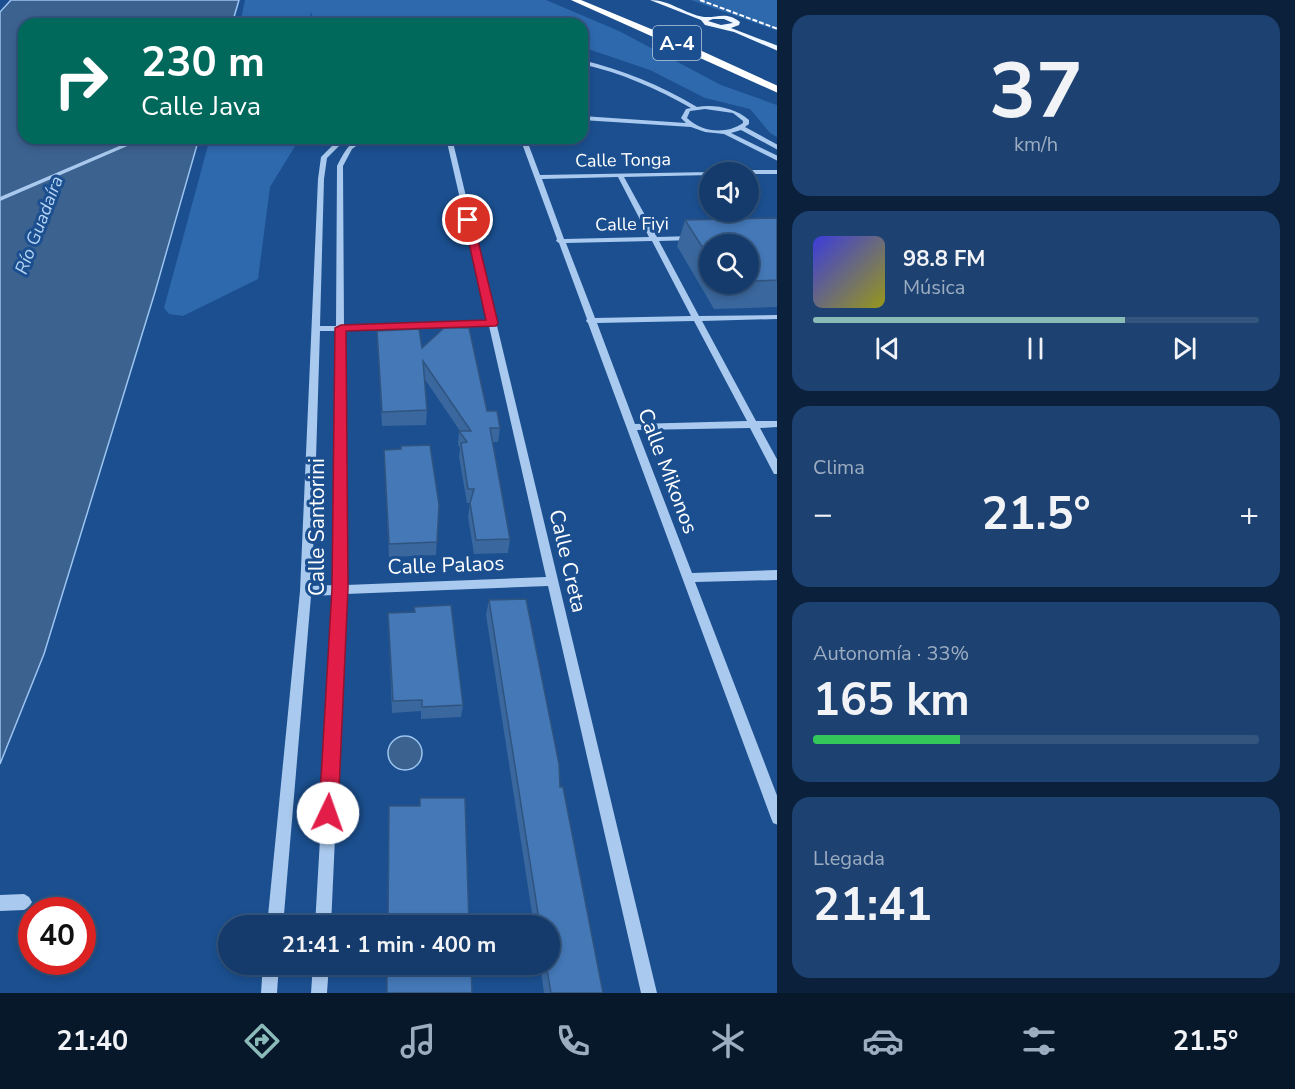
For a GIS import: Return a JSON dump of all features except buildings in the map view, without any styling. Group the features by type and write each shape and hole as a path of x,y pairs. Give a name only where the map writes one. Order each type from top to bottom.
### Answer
{"highway":[{"name":"A-4","path":"574,0 677,43 777,90"},
{"name":"A-4","path":"599,0 639,16"},
{"name":"A-4","path":"670,29 681,34"}],"main road":[{"path":"653,0 705,19 714,17"},
{"path":"669,0 714,17 732,20 737,22 736,25"},
{"path":"705,19 707,24 723,27 777,49"},
{"path":"723,27 736,25 777,42"}],"street":[{"path":"588,64 638,77 695,108"},
{"path":"588,118 692,125 708,130 723,131 742,128 746,120 735,112 715,108 695,108 681,115 692,125"},
{"path":"742,128 777,148"},
{"path":"723,131 777,159"},
{"path":"0,199 129,144"},
{"name":"Calle Santorini","path":"276,915 306,591 321,179 324,157 338,144"},
{"name":"Calle Santorini","path":"323,915 340,588 340,166 350,148 356,144"},
{"name":"Calle Creta","path":"450,144 649,993"},
{"name":"Calle Mikonos","path":"525,144 630,427 775,803 777,818"},
{"path":"759,172 777,172"},
{"name":"Calle Tonga","path":"537,177 699,173"},
{"path":"620,175 777,471"},
{"name":"Calle Fiyi","path":"560,241 699,238"},
{"path":"590,321 777,317"},
{"path":"316,329 493,323"},
{"path":"630,427 777,424"},
{"path":"688,578 777,575"},
{"name":"Calle Palaos","path":"306,591 552,581"},
{"path":"0,903 18,902"},
{"path":"269,993 270,975"},
{"path":"319,993 320,975"}],"shaded area":[{"path":"245,0 546,0 619,31 721,85 777,105 777,137 770,133 750,109 705,98 650,70 588,49 588,18 312,18 311,12 310,18 241,18"},
{"path":"691,0 777,0 777,31 775,30"},
{"path":"208,144 296,144 270,187 258,279 183,316 169,314 164,308"}],"water":[{"name":"Río Guadaíra","path":"11,0 239,0 234,18 18,18 18,144 197,144 155,292 44,654 0,764 0,12"},
{"path":"405,736 417,741 422,753 417,765 405,770 393,765 388,753 393,741"}],"railway":[{"path":"700,0 777,29"}],"route":[{"path":"328,813 340,588 341,328 493,323 468,220"}]}
